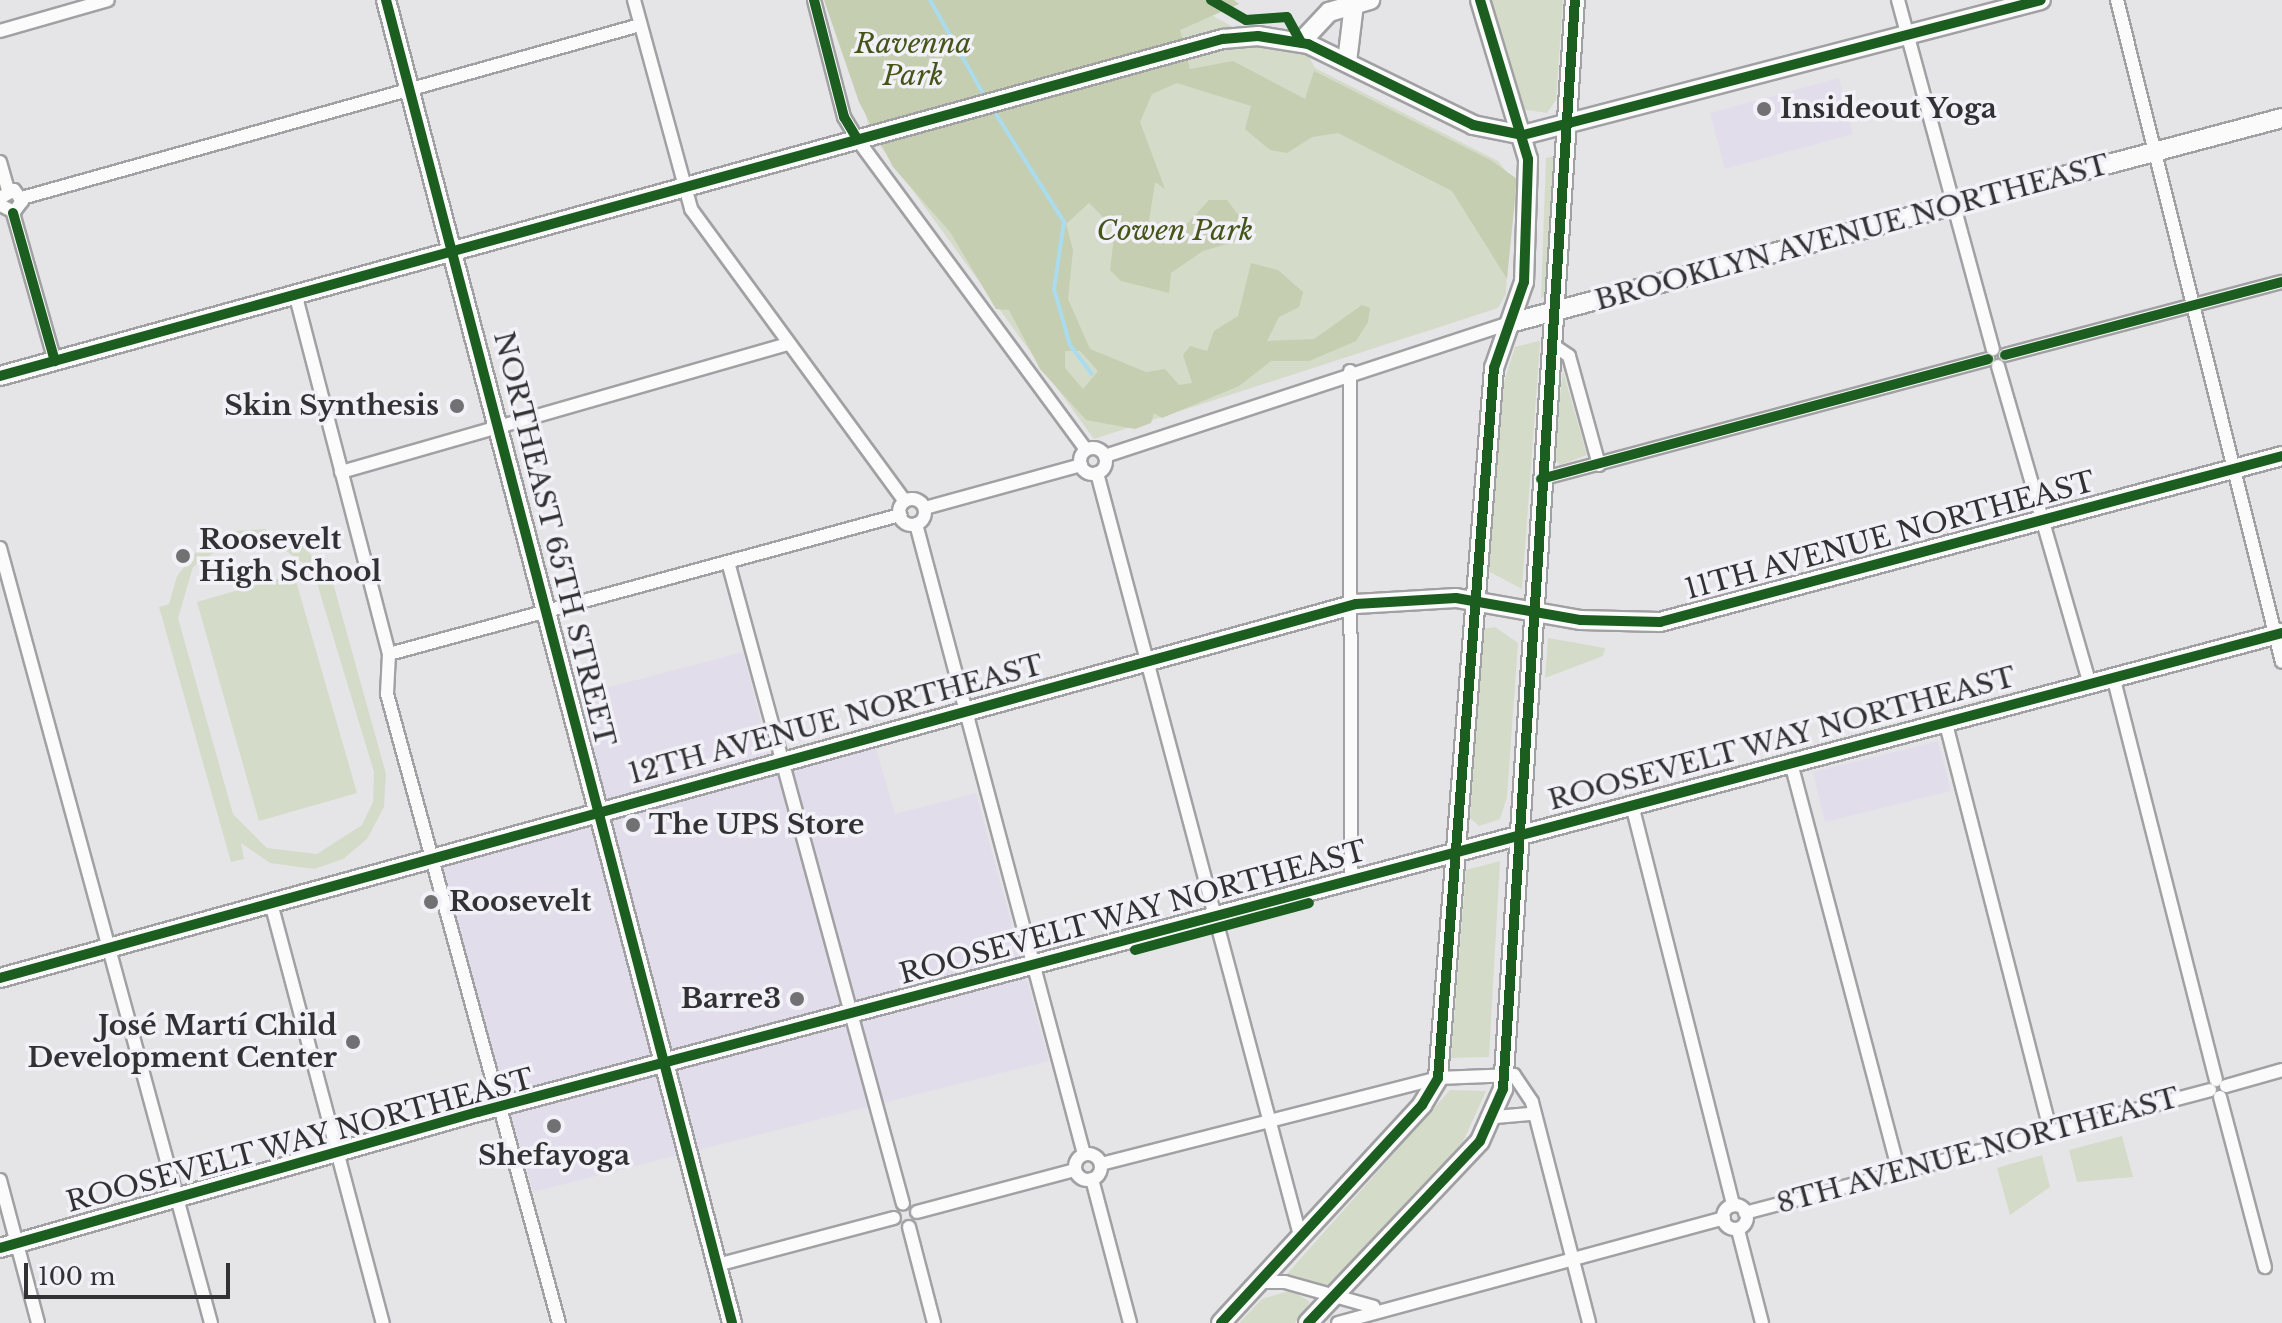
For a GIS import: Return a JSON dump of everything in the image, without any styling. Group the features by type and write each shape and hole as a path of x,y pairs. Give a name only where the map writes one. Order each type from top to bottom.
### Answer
{"main road":[{"name":"NORTHEAST 65TH STREET","path":"386,0 455,248 732,1323"},
{"path":"1221,1323 1301,1239 1438,1078 1494,368 1524,282 1523,135 1480,0"},
{"path":"1308,1323 1496,1117 1503,1074 1550,313 1575,0"},
{"path":"0,376 1198,45 1249,36 1301,42 1473,125 1523,135 2041,0"},
{"path":"1301,42 1318,18 1362,2"},
{"path":"1347,62 1362,2"},
{"name":"BROOKLYN AVENUE NORTHEAST","path":"1510,323 2282,118"},
{"name":"11TH AVENUE NORTHEAST","path":"1506,604 1581,620 1660,622 2282,456"},
{"name":"12TH AVENUE NORTHEAST","path":"0,978 782,757 1356,604 1474,600 1506,604"},
{"name":"ROOSEVELT WAY NORTHEAST","path":"8,1245 1214,913 2278,634"}],"street":[{"path":"0,31 108,0"},
{"path":"634,0 691,209 905,501 925,508 1081,465 1097,473"},
{"path":"814,0 844,117 857,139 1086,450 1105,456 1097,473 1301,1239"},
{"path":"1898,0 2041,520 2089,682"},
{"path":"2117,0 2157,150 2190,306 2278,634 2282,662"},
{"path":"0,162 4,194 22,198 640,25"},
{"path":"13,213 22,198"},
{"path":"0,205 13,213 55,361"},
{"path":"1541,479 2282,282"},
{"path":"295,293 389,654 387,694 559,1323"},
{"name":"BROOKLYN AVENUE NORTHEAST","path":"1105,456 1350,371 1510,323"},
{"path":"1549,342 1569,356 1599,465"},
{"path":"341,472 788,344"},
{"path":"1350,371 1356,604 1351,878"},
{"path":"1081,465 1086,450"},
{"path":"900,515 905,501"},
{"path":"925,508 916,524 1084,1154 1075,1170"},
{"path":"389,654 900,515 916,524"},
{"path":"0,548 108,949 180,1199 211,1323"},
{"path":"728,562 903,1204 917,1212 1075,1170 1092,1179"},
{"path":"2113,676 2265,1267"},
{"path":"1945,720 2051,1133"},
{"path":"1791,763 1899,1172"},
{"path":"1632,805 1733,1205 1745,1213 1738,1230"},
{"path":"271,903 383,1323"},
{"name":"8TH AVENUE NORTHEAST","path":"1745,1213 2282,1070"},
{"path":"1130,1323 1092,1179 1101,1164 1438,1078 1503,1074 1523,1082 1589,1323"},
{"path":"1496,1117 1532,1114"},
{"path":"1084,1154 1101,1164"},
{"path":"0,1180 8,1245 38,1323"},
{"path":"717,1265 894,1218 903,1204"},
{"path":"1338,1323 1377,1307 1724,1218 1733,1205"},
{"path":"917,1212 909,1227 934,1323"},
{"path":"894,1218 909,1227"},
{"path":"1724,1218 1738,1230 1762,1323"},
{"path":"1260,1282 1377,1307"}],"shaded area":[{"path":"1839,78 1853,134 1725,169 1710,113"},
{"path":"743,652 774,772 875,744 895,814 976,793 1049,1061 533,1192 440,867 612,819 579,695"},
{"path":"1938,741 1951,791 1825,822 1813,772"}],"green space":[{"name":"Ravenna Park","path":"824,0 1234,0 1239,4 1180,30 1190,69 1233,61 1305,99 1314,71 1492,161 1517,179 1507,279 1452,191 1338,133 1312,137 1287,153 1270,150 1245,129 1251,106 1177,83 1152,94 1140,122 1165,189 1155,182 1148,228 1157,238 1173,239 1209,200 1227,200 1244,223 1245,239 1203,251 1171,273 1169,293 1121,281 1110,270 1115,229 1089,203 1066,224 1073,250 1068,299 1090,349 1146,372 1165,369 1179,385 1192,383 1183,355 1190,346 1207,351 1214,331 1238,316 1251,263 1278,270 1303,292 1299,307 1279,317 1267,341 1314,339 1362,305 1370,308 1368,322 1356,341 1309,361 1271,361 1239,386 1162,418 1154,413 1151,423 1135,429 1086,420 1040,369 1009,310 996,309 950,232 893,167 859,102","holes":["1065,351 1080,351 1098,371 1083,389 1065,368"]},
{"name":"Cowen Park","path":"839,0 1185,0 1249,36 1301,42 1315,68 1498,161 1511,178 1506,294 1498,308 1094,439 870,132"},
{"path":"1489,0 1563,0 1556,100 1547,113 1521,109"},
{"path":"1556,156 1547,295 1541,298 1546,158"},
{"path":"1539,341 1522,589 1488,571 1501,392 1515,347"},
{"path":"1563,371 1587,455 1560,465 1553,457"},
{"path":"265,529 303,544 333,583 386,774 384,807 367,839 343,859 314,869 270,863 241,843 244,859 231,862 159,607 169,604 177,576 200,547 233,531","holes":["231,541 272,541 313,570 374,772 373,802 362,825 317,854 267,848 233,814 178,618 193,567"]},
{"path":"294,574 357,793 259,821 197,602"},
{"path":"1495,627 1518,643 1507,797 1500,819 1479,826 1470,818 1483,629"},
{"path":"1548,638 1605,648 1603,656 1545,678"},
{"path":"1500,861 1489,1057 1451,1058 1466,870"},
{"path":"1450,1090 1486,1091 1462,1144 1328,1289 1287,1274"},
{"path":"2122,1136 2133,1177 2077,1182 2069,1150"},
{"path":"2042,1155 2050,1187 2010,1215 1997,1168"},
{"path":"1292,1290 1310,1302 1295,1323 1239,1323 1262,1299"}],"waterway":[{"path":"930,0 985,97"},
{"path":"992,108 1064,222 1054,289 1070,345 1092,374"}],"cycle path":[{"path":"386,0 732,1323"},
{"path":"814,0 844,117 857,139"},
{"path":"1211,0 1246,20 1287,17 1301,42"},
{"path":"1221,1323 1422,1105 1438,1078 1494,368 1524,282 1528,159 1480,0"},
{"path":"1308,1323 1480,1141 1503,1089 1575,0"},
{"path":"0,376 1223,39 1258,36 1308,44 1473,125 1523,135 2041,0"},
{"path":"13,213 55,361"},
{"path":"2005,355 2282,282"},
{"path":"1541,479 1988,359"},
{"path":"0,978 1356,604 1456,598 1581,620 1660,622 2282,456"},
{"path":"0,1248 478,1112 2282,633"},
{"path":"1135,950 1309,903"}],"place":[{"name":"Insideout Yoga","path":"1764,109"},
{"name":"Skin Synthesis","path":"457,406"},
{"name":"Roosevelt High School","path":"183,556"},
{"name":"The UPS Store","path":"633,825"},
{"name":"Roosevelt","path":"431,902"},
{"name":"Barre3","path":"797,999"},
{"name":"José Martí Child Development Center","path":"353,1042"},
{"name":"Shefayoga","path":"554,1126"}]}
